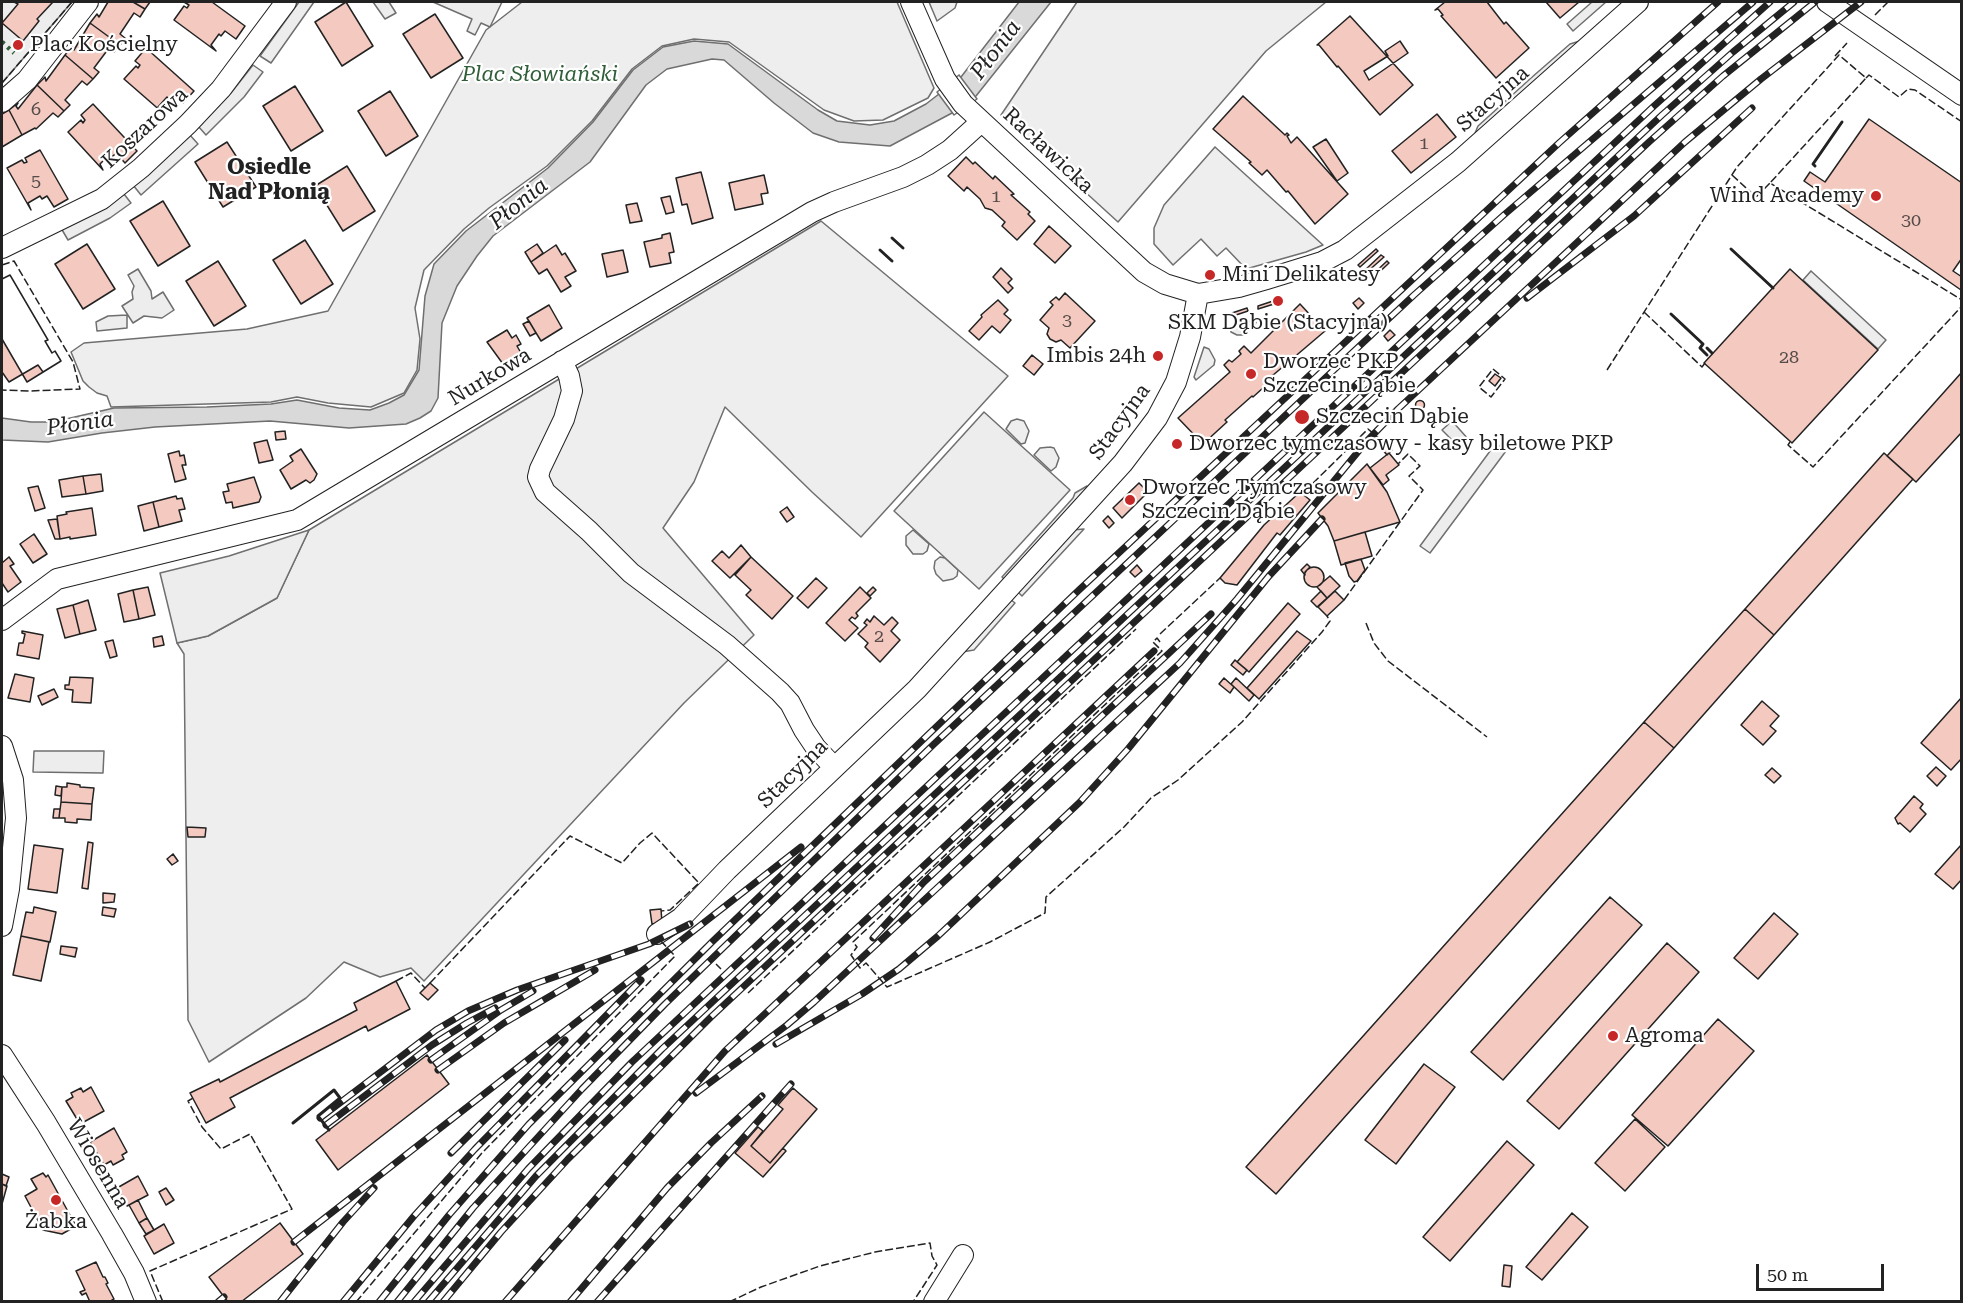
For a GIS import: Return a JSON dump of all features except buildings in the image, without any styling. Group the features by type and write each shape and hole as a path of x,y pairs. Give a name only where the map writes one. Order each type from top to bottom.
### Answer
{"street":[{"path":"2,102 27,80 88,2"},
{"name":"Koszarowa","path":"2,248 102,200 141,168 221,89 286,2"},
{"name":"Racławicka","path":"911,2 946,81 975,116 1144,272 1165,284 1198,294"},
{"name":"Stacyjna","path":"657,934 681,918 727,870 918,689 1137,446 1157,418 1176,382 1190,337 1198,294 1239,287 1267,279 1322,262 1345,250 1465,156 1638,2"},
{"path":"1827,2 1962,95"},
{"name":"Nurkowa","path":"2,620 57,579 297,520 812,212 903,177 927,165 950,150 975,116"},
{"path":"561,361 569,376 572,391 564,419 540,469 538,477 545,492 632,573 727,645 780,692 790,703 816,748 834,767"},
{"path":"2,746 13,780 16,818 9,889 2,926"},
{"name":"Wiosenna","path":"2,1055 34,1103 112,1234 134,1273 146,1302"},
{"path":"934,1302 963,1256"}],"green space":[{"name":"Plac Słowiański","path":"522,2 897,2 934,88 928,98 883,120 854,121 824,110 729,42 694,39 662,46 632,69 592,121 547,166 464,229 424,270 415,308 420,339 417,370 404,393 371,407 297,397 271,402 111,407 107,396 97,393 83,381 71,352 84,343 247,329 328,311 486,30"},
{"path":"929,2 957,2 955,8 937,21"},
{"path":"1077,2 1326,2 1266,51 1118,222 1001,115"},
{"path":"1215,147 1323,245 1246,269 1226,248 1217,256 1201,239 1173,265 1154,244 1154,228 1164,205"},
{"path":"821,221 1008,376 861,537 725,407 694,482 663,528 754,635 684,703 424,981 411,968 380,977 344,962 306,998 209,1062 188,1020 184,654 177,643 208,636 277,598 309,530"},
{"path":"1256,322 1255,325 1244,335 1231,332 1232,326"},
{"path":"1204,347 1209,349 1215,360 1214,365 1196,380 1194,377"},
{"path":"1017,419 1024,421 1029,431 1025,443 1021,444 1006,429 1011,421"},
{"path":"1040,448 1054,448 1059,458 1056,467 1051,471 1034,455"},
{"path":"1087,486 1087,490 1006,581 1002,577 1075,493"},
{"path":"1084,529 1022,596 1017,591 1072,530"},
{"path":"913,530 929,544 927,551 923,554 913,554 906,545 906,536"},
{"path":"940,557 945,558 958,570 957,576 953,579 943,581 936,574 935,561"},
{"path":"1010,599 1015,603 974,650 962,652"}],"shaded area":[{"name":"Plac Kościelny","path":"2,2 72,2 2,83"},
{"path":"299,2 314,2 271,63 260,56"},
{"path":"373,2 389,2 396,13 385,19"},
{"path":"433,2 502,2 490,27 481,23 475,35 467,31 472,19"},
{"path":"1592,2 1606,2 1573,31 1567,24"},
{"path":"1583,40 1473,138 1478,126 1531,78 1570,44"},
{"path":"253,65 263,72 244,97 206,135 198,126 231,93"},
{"path":"189,134 198,144 141,195 133,185"},
{"path":"124,194 131,203 110,218 68,240 61,228"},
{"path":"138,269 151,291 152,299 163,292 174,310 162,318 144,316 133,323 122,306 133,299 134,286 128,275"},
{"path":"1811,271 1886,340 1878,349 1803,280"},
{"path":"127,315 127,328 97,331 96,322 108,316"},
{"path":"984,412 1070,490 979,589 894,511"},
{"path":"1452,421 1469,440 1460,448 1442,430"},
{"path":"1496,443 1506,451 1430,553 1420,546"},
{"path":"309,530 277,598 208,636 177,643 160,573 229,556"},
{"path":"34,751 104,751 103,773 33,772"}],"water":[{"name":"Płonia","path":"1019,2 1051,2 976,96 952,113 890,146 839,142 813,133 724,60 712,59 667,69 646,85 590,162 493,236 477,256 457,286 442,323 438,398 431,411 420,418 406,424 349,428 270,421 155,427 48,442 2,440 2,418 53,422 114,408 207,407 271,404 297,400 339,408 370,410 389,403 404,395 419,370 425,296 434,264 466,231 548,168 593,122 633,70 663,47 694,41 728,44 818,110 837,121 870,125 894,121 926,104 961,77"}],"pier":[{"path":"959,75 977,99 954,115 937,92"}],"railway":[{"path":"379,1302 449,1215 529,1124 713,941 1079,590 1559,143 1718,2"},
{"path":"397,1302 473,1208 582,1089 665,1004 934,744 1414,295 1753,2"},
{"path":"414,1302 528,1169 632,1062 1654,106 1770,2"},
{"path":"428,1302 536,1176 662,1049 1662,115 1794,2"},
{"path":"443,1302 501,1232 568,1159 711,1017 1649,142 1723,76 1815,2"},
{"path":"696,1093 814,1002 1180,663 1237,599 1366,442 1398,409 1685,142 1761,79 1861,2"},
{"path":"1527,298 1634,216 1752,108"},
{"path":"776,1044 862,994 899,969 938,936 1080,802 1128,749 1269,576 1322,519"},
{"path":"873,938 924,882 1211,614"},
{"path":"505,1302 725,1051 1154,651"},
{"path":"294,1242 801,847"},
{"path":"320,1118 436,1030 468,1011 517,990 649,944 690,924"},
{"path":"438,1070 504,1023 595,970"},
{"path":"343,1302 414,1216 475,1149 641,980"},
{"path":"431,1060 501,1010 533,991"},
{"path":"326,1125 432,1045 495,1008"},
{"path":"451,1153 565,1040"},
{"path":"597,1302 791,1084"},
{"path":"570,1302 667,1188 762,1096"},
{"path":"280,1302 343,1222 374,1188"},
{"path":"218,1302 224,1297"}],"hedge":[{"path":"2,42 14,53"}],"fence":[{"path":"2,83 72,2"},
{"path":"1875,15 1888,2"},
{"path":"1835,56 1847,43"},
{"path":"1607,370 1737,167 1839,55 1866,78 1770,183 1962,300"},
{"path":"1866,78 1869,75 1899,97 1908,89 1915,90 1962,122"},
{"path":"1732,175 1756,197 1770,183"},
{"path":"2,265 14,261 73,362 80,389 2,390"},
{"path":"1790,442 1788,445 1813,467 1962,306"},
{"path":"1644,312 1702,367 1705,363"},
{"path":"1493,369 1505,379 1491,397 1479,387 1493,369"},
{"path":"1305,491 1368,429 1387,445"},
{"path":"1344,600 1423,490 1409,476 1420,466 1408,454 1398,464"},
{"path":"1160,634 1220,578"},
{"path":"1160,642 1157,638 1153,642 1162,651 853,942 857,947 851,955 860,968 866,963 887,987 990,942 1045,913 1046,897 1124,827 1151,798 1178,780 1242,722 1322,632 1330,621 1327,616"},
{"path":"1366,623 1374,643 1388,661 1487,737"},
{"path":"748,993 1136,629"},
{"path":"430,983 570,836 622,863 652,833 699,883 670,910 661,911"},
{"path":"356,1302 482,1153 675,956 660,940"},
{"path":"716,964 721,969"},
{"path":"396,981 411,973 425,988"},
{"path":"163,1302 150,1271 292,1209 250,1134 221,1149 202,1127 188,1101 193,1098"},
{"path":"729,1302 761,1287 820,1266 875,1252 930,1243 932,1256 937,1265 913,1302"}],"wall":[{"path":"1815,166 1813,164 1842,122"},
{"path":"892,238 903,248"},
{"path":"1731,249 1773,288"},
{"path":"880,250 892,261"},
{"path":"1671,314 1703,344 1700,348 1707,355"},
{"path":"1707,348 1712,353"},
{"path":"293,1123 334,1090 340,1098 318,1116 329,1130"}],"place":[{"name":"Plac Kościelny","path":"18,45"},
{"name":"Wind Academy","path":"1876,196"},
{"name":"Mini Delikatesy","path":"1210,275"},
{"name":"SKM Dąbie (Stacyjna)","path":"1278,301"},
{"name":"Imbis 24h","path":"1158,356"},
{"name":"Dworzec PKP Szczecin Dąbie","path":"1251,374"},
{"name":"Szczecin Dąbie","path":"1302,417"},
{"name":"Dworzec tymczasowy - kasy biletowe PKP","path":"1177,444"},
{"name":"Dworzec Tymczasowy Szczecin Dąbie","path":"1130,500"},
{"name":"Agroma","path":"1613,1036"},
{"name":"Żabka","path":"56,1200"}],"district":[{"name":"Osiedle Nad Płonią","path":"269,180"}]}
